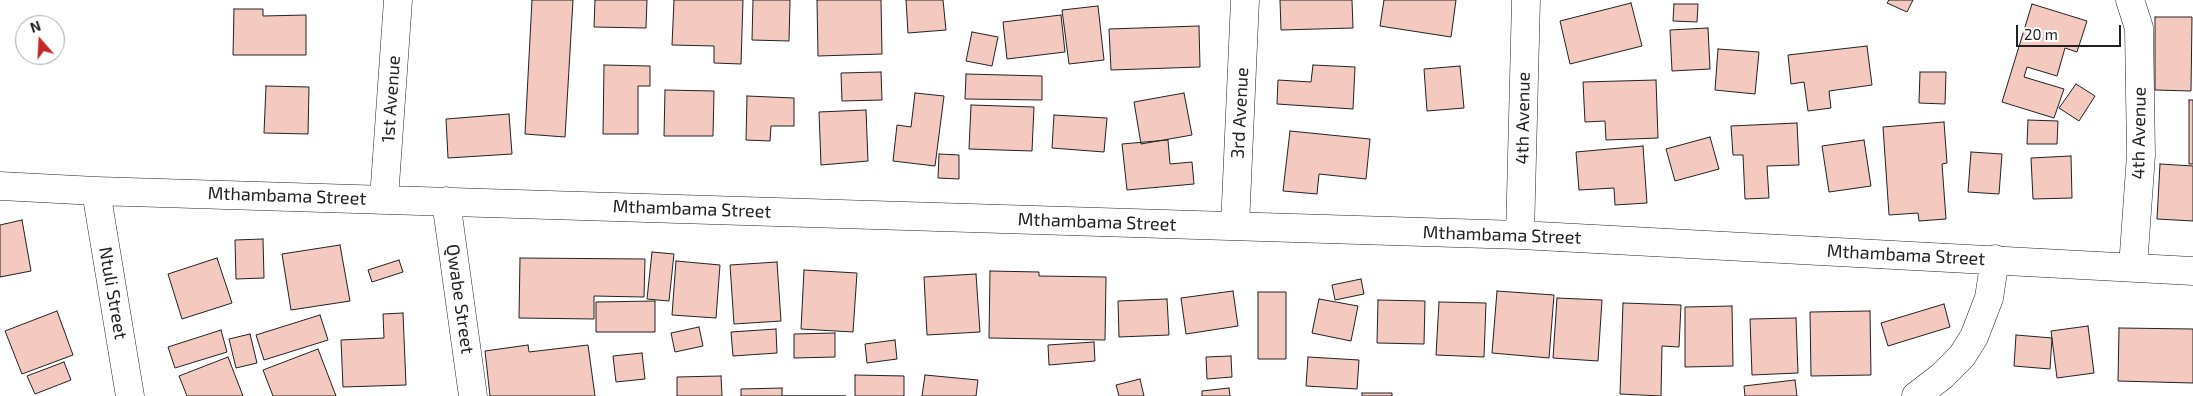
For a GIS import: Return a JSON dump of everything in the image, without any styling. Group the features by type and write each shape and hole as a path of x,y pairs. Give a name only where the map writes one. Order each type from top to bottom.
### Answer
{"street":[{"name":"1st Avenue","path":"384,199 398,0"},
{"name":"3rd Avenue","path":"1235,226 1246,0"},
{"name":"4th Avenue","path":"1520,235 1526,0"},
{"name":"4th Avenue","path":"2130,0 2139,28 2141,155 2133,267"},
{"name":"Mthambama Street","path":"0,186 96,191 1520,235 2193,271"},
{"name":"Ntuli Street","path":"96,191 130,396"},
{"name":"Qwabe Street","path":"446,201 473,396"},
{"path":"1916,396 1942,376 1962,356 1974,338 1989,298 1994,260"}],"building":[{"path":"532,0 573,0 565,137 525,134"},
{"path":"595,0 647,0 646,28 594,27"},
{"path":"674,0 743,0 741,64 714,63 714,46 672,45"},
{"path":"753,0 790,0 789,41 752,40"},
{"path":"817,0 881,0 882,54 818,56"},
{"path":"906,0 943,0 946,30 908,33"},
{"path":"1280,0 1352,0 1353,28 1281,30"},
{"path":"1384,0 1456,0 1451,37 1380,26"},
{"path":"1889,0 1913,0 1907,12 1887,3"},
{"path":"1631,3 1642,46 1570,64 1560,21"},
{"path":"1674,4 1698,4 1697,22 1673,21"},
{"path":"2032,4 2087,21 2077,52 2065,48 2057,76 2027,67 2024,77 2064,89 2054,118 2002,102"},
{"path":"1098,6 1104,60 1069,64 1062,10"},
{"path":"234,9 263,9 263,16 306,15 306,55 233,55"},
{"path":"1061,15 1065,52 1007,59 1003,22"},
{"path":"2155,17 2192,17 2191,91 2155,90"},
{"path":"1199,26 1200,67 1111,70 1109,29"},
{"path":"1708,28 1710,69 1672,71 1670,30"},
{"path":"972,32 998,37 992,66 966,61"},
{"path":"1867,46 1872,85 1829,91 1831,108 1808,111 1804,82 1791,84 1788,55"},
{"path":"1718,49 1759,52 1755,94 1715,90"},
{"path":"604,65 650,66 650,86 638,86 638,134 603,134"},
{"path":"1313,65 1355,67 1353,109 1277,104 1278,80 1311,82"},
{"path":"1460,66 1464,108 1427,111 1424,69"},
{"path":"881,72 882,100 842,101 841,73"},
{"path":"1920,72 1946,72 1945,104 1919,103"},
{"path":"966,74 1042,76 1042,100 965,99"},
{"path":"1656,80 1658,138 1606,140 1605,121 1585,122 1583,82"},
{"path":"2076,84 2095,96 2079,121 2059,108"},
{"path":"266,86 309,87 308,134 264,133"},
{"path":"665,90 714,91 713,136 664,136"},
{"path":"915,93 944,96 935,166 893,161 897,125 911,127"},
{"path":"1184,93 1192,135 1141,144 1134,102"},
{"path":"747,96 794,98 794,126 771,126 770,141 746,140"},
{"path":"2189,100 2193,100 2193,164 2189,164"},
{"path":"971,105 1034,107 1032,151 969,149"},
{"path":"866,110 868,161 821,165 819,112"},
{"path":"509,114 512,154 448,158 446,119"},
{"path":"1054,115 1107,118 1104,152 1052,148"},
{"path":"2028,120 2058,121 2057,144 2027,144"},
{"path":"1944,122 1947,163 1942,164 1946,219 1919,221 1918,213 1889,215 1883,127"},
{"path":"1797,123 1799,165 1767,166 1769,198 1745,199 1743,155 1733,155 1731,126"},
{"path":"1290,131 1370,139 1366,179 1319,174 1317,194 1283,191"},
{"path":"1710,137 1719,169 1675,181 1666,149"},
{"path":"1168,140 1170,164 1192,162 1194,184 1127,190 1122,144"},
{"path":"1864,140 1871,186 1829,192 1822,146"},
{"path":"1643,146 1647,203 1615,205 1614,188 1579,190 1576,152"},
{"path":"1971,152 2002,154 1999,194 1968,192"},
{"path":"939,154 959,155 959,179 938,178"},
{"path":"2071,156 2072,198 2033,199 2031,158"},
{"path":"2160,164 2193,166 2193,221 2157,219"},
{"path":"22,220 31,271 0,277 0,225"},
{"path":"263,239 264,278 236,279 235,240"},
{"path":"340,245 350,301 291,310 282,254"},
{"path":"652,252 674,254 669,301 647,299"},
{"path":"217,258 232,303 182,319 168,274"},
{"path":"520,258 645,259 644,297 594,296 594,319 519,318"},
{"path":"399,260 403,272 372,282 368,270"},
{"path":"676,261 720,265 716,318 672,315"},
{"path":"777,262 781,321 734,324 730,265"},
{"path":"804,270 857,273 853,332 801,329"},
{"path":"990,271 1039,272 1039,276 1106,277 1105,340 989,338"},
{"path":"976,274 980,332 927,335 924,277"},
{"path":"1361,279 1364,294 1335,300 1332,285"},
{"path":"1233,291 1238,326 1186,334 1181,298"},
{"path":"1497,291 1554,295 1549,358 1492,353"},
{"path":"1258,292 1286,292 1286,359 1258,359"},
{"path":"1557,298 1602,300 1598,361 1553,358"},
{"path":"1167,299 1169,335 1119,337 1118,301"},
{"path":"1319,299 1358,306 1351,341 1312,333"},
{"path":"1378,300 1425,301 1424,344 1377,343"},
{"path":"655,301 655,332 596,332 596,302"},
{"path":"1439,302 1486,303 1484,357 1436,355"},
{"path":"1623,303 1681,305 1679,347 1662,346 1661,396 1620,394"},
{"path":"1944,304 1950,327 1888,346 1881,323"},
{"path":"1732,306 1733,366 1685,367 1685,307"},
{"path":"57,311 73,355 22,374 5,331"},
{"path":"1870,311 1871,375 1811,376 1810,312"},
{"path":"403,313 406,385 343,387 341,340 384,338 383,314"},
{"path":"320,315 328,340 264,360 256,335"},
{"path":"1796,318 1798,373 1752,375 1750,319"},
{"path":"2088,326 2094,373 2057,378 2051,331"},
{"path":"699,327 703,346 675,352 671,333"},
{"path":"2119,328 2193,329 2193,383 2118,381"},
{"path":"776,329 777,353 733,356 731,332"},
{"path":"221,330 227,352 175,368 168,347"},
{"path":"835,333 835,357 794,358 794,334"},
{"path":"250,334 257,363 236,368 229,339"},
{"path":"2016,335 2052,338 2050,369 2014,366"},
{"path":"895,340 897,359 867,363 865,344"},
{"path":"1094,342 1095,361 1049,365 1048,345"},
{"path":"528,345 529,352 588,345 595,396 490,396 485,351"},
{"path":"318,349 336,396 273,396 263,370"},
{"path":"642,353 645,379 616,382 613,356"},
{"path":"1231,356 1232,377 1207,379 1206,357"},
{"path":"228,357 243,396 187,396 179,376"},
{"path":"1308,357 1359,360 1357,389 1306,386"},
{"path":"64,362 71,380 35,394 27,376"},
{"path":"855,375 904,376 904,396 855,396"},
{"path":"925,375 978,380 976,396 922,396"},
{"path":"721,376 722,396 677,396 677,377"},
{"path":"1140,379 1144,396 1119,396 1116,385"},
{"path":"1795,380 1797,396 1745,396 1744,386"},
{"path":"782,388 782,396 741,396 741,389"},
{"path":"1229,388 1230,396 1202,396 1202,391"},
{"path":"1362,393 1392,393 1392,396 1362,396"}]}
